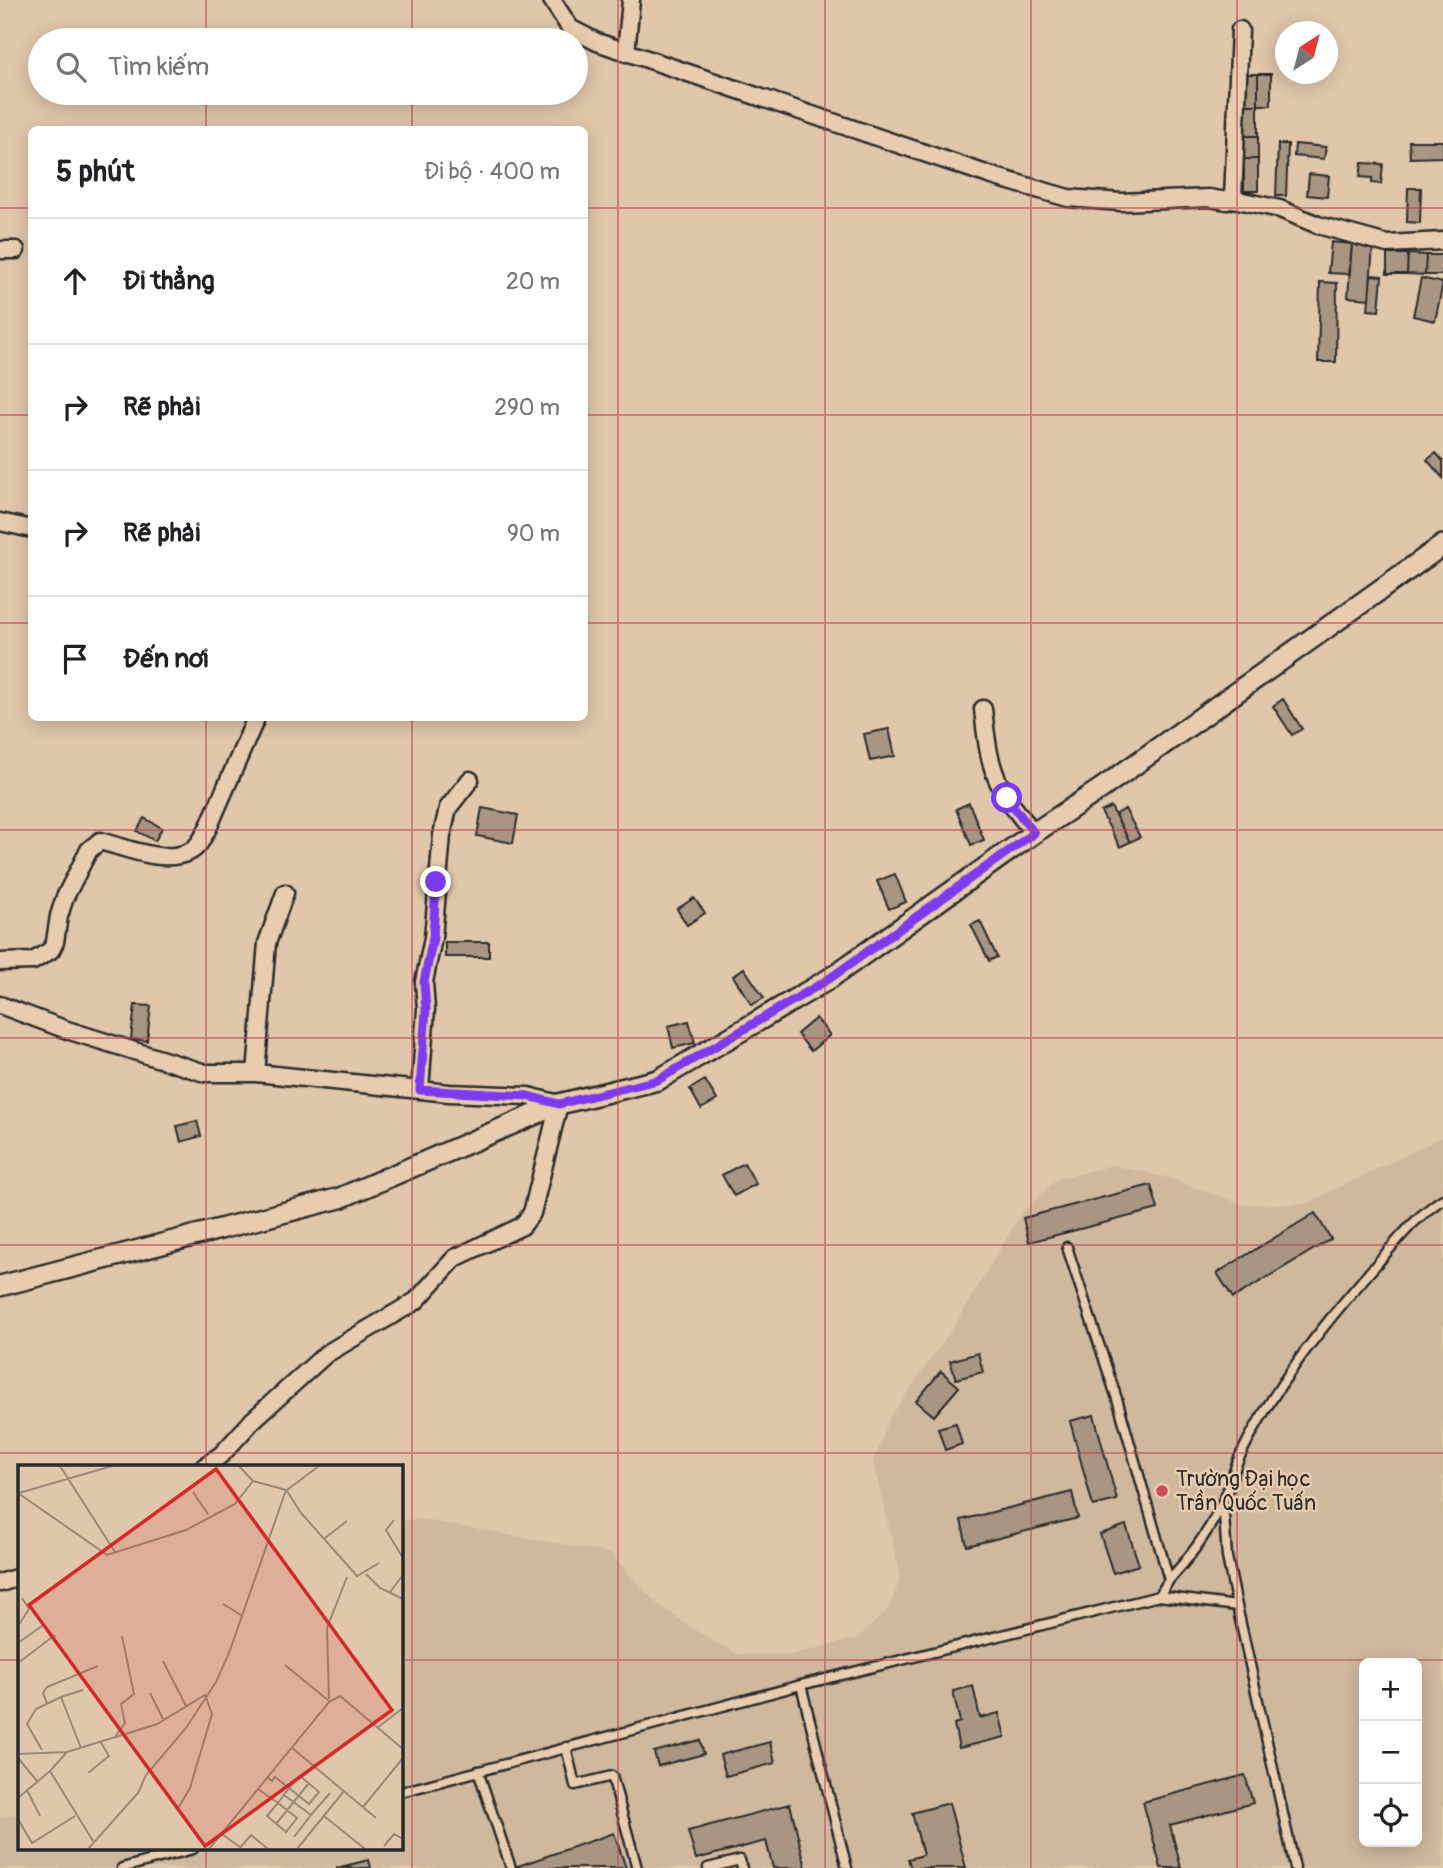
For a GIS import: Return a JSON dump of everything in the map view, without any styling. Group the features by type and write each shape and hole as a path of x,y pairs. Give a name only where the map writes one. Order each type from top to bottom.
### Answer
{"street":[{"path":"552,0 561,17 572,28"},
{"path":"626,52 631,0"},
{"path":"1233,199 1240,30"},
{"path":"588,38 966,167 1068,198 1121,202 1233,199 1280,209 1318,225 1376,242 1409,244 1443,241"},
{"path":"0,522 28,528"},
{"path":"0,1286 340,1198 559,1104 658,1080 829,979 1443,545"},
{"path":"983,709 987,745 997,780 1007,798 1034,833"},
{"path":"0,962 33,961 51,950 65,897 89,850 100,841 166,856 190,852 209,826 255,721"},
{"path":"420,1090 426,1010 424,982 433,938 442,835 449,808 470,780"},
{"path":"257,1073 267,943 285,892"},
{"path":"0,1005 67,1030 205,1073 257,1073 420,1090 528,1096 559,1104"},
{"path":"207,1465 222,1454 253,1420 326,1354 416,1301 456,1258 522,1226 532,1213 559,1104"},
{"path":"0,1584 18,1577"}],"lane":[{"path":"1159,1596 1200,1544 1223,1501 1240,1458 1291,1368 1323,1326 1411,1225 1443,1199"},
{"path":"1067,1247 1118,1402 1169,1580"},
{"path":"1223,1501 1227,1557 1295,1868"},
{"path":"402,1792 801,1685 1159,1596 1237,1606"},
{"path":"801,1685 847,1868"},
{"path":"566,1747 575,1785 612,1776 637,1868"},
{"path":"478,1771 511,1868"},
{"path":"128,1867 189,1850"},
{"path":"708,1868 740,1860 742,1868"}],"shaded area":[{"name":"Trường Đại học Trần Quốc Tuấn","path":"1443,1137 1443,1868 0,1868 0,1817 18,1814 18,1850 402,1850 402,1521 419,1519 610,1553 656,1603 698,1632 737,1654 790,1655 858,1638 889,1608 901,1576 873,1463 890,1417 953,1328 1021,1214 1056,1180 1113,1165 1172,1179 1244,1205 1305,1204"}],"building":[{"path":"1244,74 1258,74 1258,105 1244,105"},
{"path":"1258,74 1271,74 1271,105 1258,105"},
{"path":"1244,105 1258,105 1258,136 1244,136"},
{"path":"1244,136 1258,136 1258,159 1244,159"},
{"path":"1409,141 1443,141 1443,157 1410,158"},
{"path":"1278,144 1288,144 1286,196 1276,196"},
{"path":"1295,144 1326,147 1324,159 1294,156"},
{"path":"1244,159 1258,159 1258,191 1244,191"},
{"path":"1362,163 1383,164 1381,184 1372,183 1372,178 1360,177"},
{"path":"1309,174 1329,176 1327,197 1307,195"},
{"path":"1408,188 1421,188 1420,223 1407,222"},
{"path":"1331,242 1352,244 1349,274 1328,273"},
{"path":"1352,244 1373,246 1369,299 1348,297"},
{"path":"1387,254 1408,254 1407,274 1387,274"},
{"path":"1408,254 1426,255 1425,275 1407,274"},
{"path":"1426,255 1443,255 1443,275 1425,275"},
{"path":"1371,275 1382,276 1379,311 1368,310"},
{"path":"1421,278 1443,283 1435,321 1413,316"},
{"path":"1320,282 1337,283 1336,362 1318,362"},
{"path":"1436,453 1443,461 1443,478 1427,460"},
{"path":"1283,699 1302,729 1292,735 1273,706"},
{"path":"889,729 895,756 870,761 864,734"},
{"path":"969,803 984,840 971,845 956,809"},
{"path":"1111,807 1130,842 1120,847 1101,812"},
{"path":"482,808 518,815 513,843 477,836"},
{"path":"1125,809 1140,837 1130,842 1115,815"},
{"path":"144,818 162,828 155,841 137,831"},
{"path":"895,874 906,902 889,909 877,881"},
{"path":"694,898 705,913 687,925 677,909"},
{"path":"980,921 997,957 989,961 971,925"},
{"path":"445,942 489,942 489,957 445,957"},
{"path":"744,968 764,998 752,1005 733,976"},
{"path":"135,1005 151,1006 147,1041 131,1039"},
{"path":"816,1018 830,1035 811,1051 797,1034"},
{"path":"689,1021 695,1043 673,1048 668,1026"},
{"path":"705,1080 717,1100 701,1109 690,1089"},
{"path":"197,1121 201,1136 181,1142 177,1126"},
{"path":"744,1163 756,1184 734,1196 722,1175"},
{"path":"1151,1185 1158,1209 1029,1242 1023,1218"},
{"path":"1315,1213 1331,1239 1233,1298 1217,1273"},
{"path":"978,1353 983,1372 956,1379 950,1361"},
{"path":"941,1371 959,1387 934,1416 916,1401"},
{"path":"1094,1415 1117,1500 1093,1506 1070,1421"},
{"path":"956,1423 962,1444 945,1450 938,1428"},
{"path":"1072,1492 1078,1518 967,1546 961,1520"},
{"path":"1126,1525 1139,1565 1113,1573 1100,1534"},
{"path":"973,1686 980,1718 999,1713 1005,1737 959,1748 954,1724 960,1722 953,1691"},
{"path":"700,1740 704,1754 658,1766 654,1752"},
{"path":"770,1742 775,1763 726,1776 720,1755"},
{"path":"1245,1775 1253,1803 1170,1825 1181,1868 1161,1868 1143,1802"},
{"path":"949,1803 966,1868 911,1868 908,1859 923,1855 912,1813"},
{"path":"790,1804 806,1868 773,1868 766,1841 696,1859 688,1831"},
{"path":"614,1833 626,1868 512,1868"},
{"path":"369,1860 371,1868 336,1868"}],"place":[{"name":"Trường Đại học Trần Quốc Tuấn","path":"1162,1491"}],"route":[{"path":"436,882 433,938 424,982 426,1010 420,1090 528,1096 559,1104 658,1080 829,979 1034,833 1007,798"}]}
